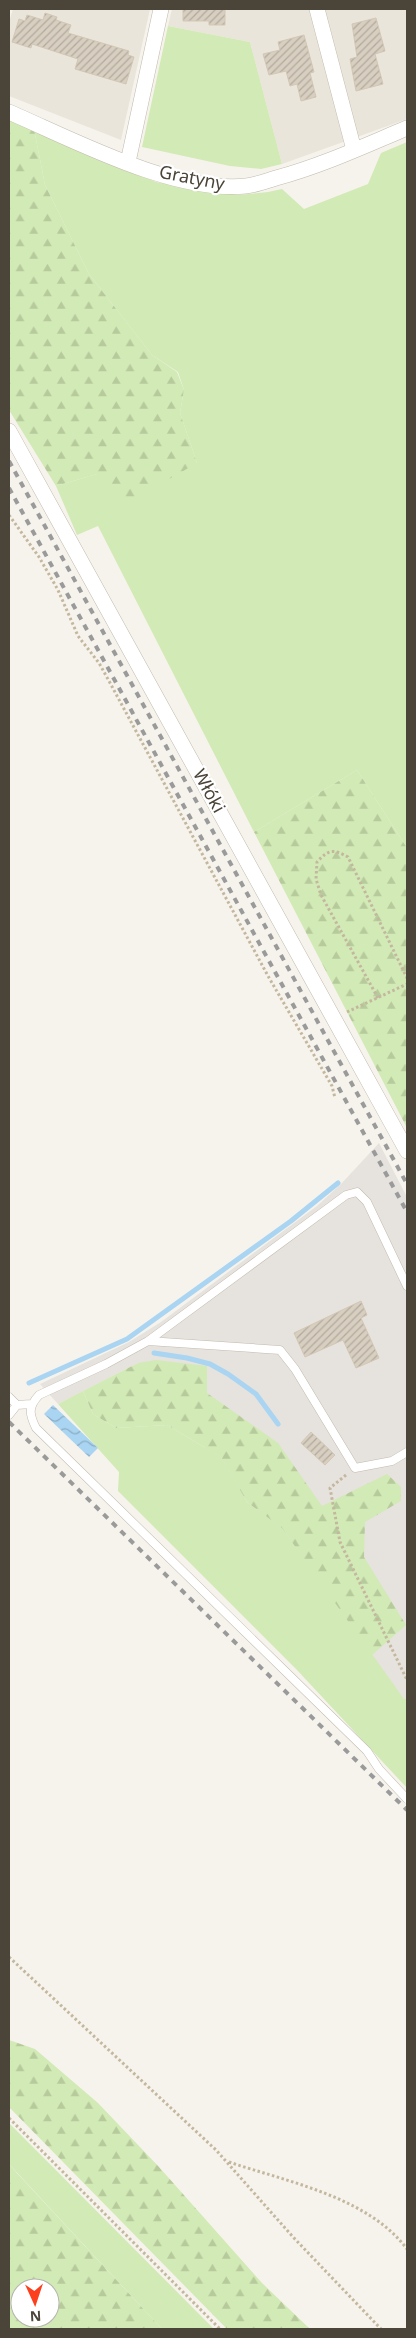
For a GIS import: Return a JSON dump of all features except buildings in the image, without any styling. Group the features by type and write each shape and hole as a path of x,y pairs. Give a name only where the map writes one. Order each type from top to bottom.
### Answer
{"street":[{"path":"128,162 161,9"},
{"path":"317,9 354,150"},
{"name":"Gratyny","path":"9,112 128,162 174,178 212,185 247,186 297,172 407,128"},
{"name":"Włóki","path":"9,431 335,1017 407,1151"}],"lane":[{"path":"407,1286 368,1202 357,1192 346,1195 148,1341 106,1364 39,1395 31,1404 29,1416 36,1428 367,1751 379,1769 407,1800"},
{"path":"148,1341 280,1350 295,1369 355,1468 392,1461 407,1452"},
{"path":"9,1397 17,1405"},
{"path":"9,1415 17,1405 31,1404"}],"path":[{"path":"9,515 39,557 58,590 78,636 99,663 268,976 332,1086 335,1098"},
{"path":"378,998 321,895 316,879 317,862 326,853 337,851 348,857 407,978"},
{"path":"335,1017 407,984"},
{"path":"355,1468 330,1488 340,1542 407,1680"},
{"path":"9,1957 227,2162 293,2237 381,2329"},
{"path":"9,2118 220,2329"},
{"path":"227,2162 333,2197 370,2214 396,2234 407,2248"}],"shaded area":[{"path":"13,9 150,9 121,140 9,96 9,22"},
{"path":"172,9 407,9 407,119 282,164 250,42 168,26"},
{"path":"379,1143 407,1197 407,1698 404,1699 138,1363 58,1404 40,1384 129,1342 161,1322 317,1206 342,1183"}],"green space":[{"path":"168,26 250,42 282,164 261,169 230,166 142,147"},
{"path":"9,120 34,129 45,185 89,274 152,355 177,372 184,390 180,413 197,463 131,501 97,474 56,486 9,410"},
{"path":"34,129 156,182 238,195 282,189 304,209 368,184 381,153 407,142 407,848 357,770 254,832 98,526 77,535 56,486 97,474 197,463 180,413 184,390 178,372 152,355 89,274 45,185"},
{"path":"357,770 407,848 407,1128 254,832"},
{"path":"156,1360 207,1366 207,1393 278,1443 322,1506 387,1474 401,1487 401,1501 365,1522 364,1557 406,1625 372,1655 282,1528 247,1502 221,1457 167,1425 116,1428 93,1414 83,1391 138,1363"},
{"path":"83,1391 93,1414 116,1428 167,1425 221,1457 247,1502 282,1528 404,1699 407,1698 407,1788 297,1670 118,1491 119,1472 58,1404"},
{"path":"9,2040 35,2049 98,2103 159,2167 262,2283 310,2329 227,2329 9,2107"},
{"path":"9,2123 214,2329 162,2329 9,2164"},
{"path":"9,2164 162,2329 9,2329"}],"water":[{"path":"53,1405 98,1448 89,1457 44,1414"}],"waterway":[{"path":"29,1383 127,1339 291,1221 338,1183"},
{"path":"154,1353 210,1364 228,1374 256,1394 278,1424"}],"railway":[{"path":"9,461 407,1184"},
{"path":"9,488 407,1212"},
{"path":"9,1422 407,1810"}]}
